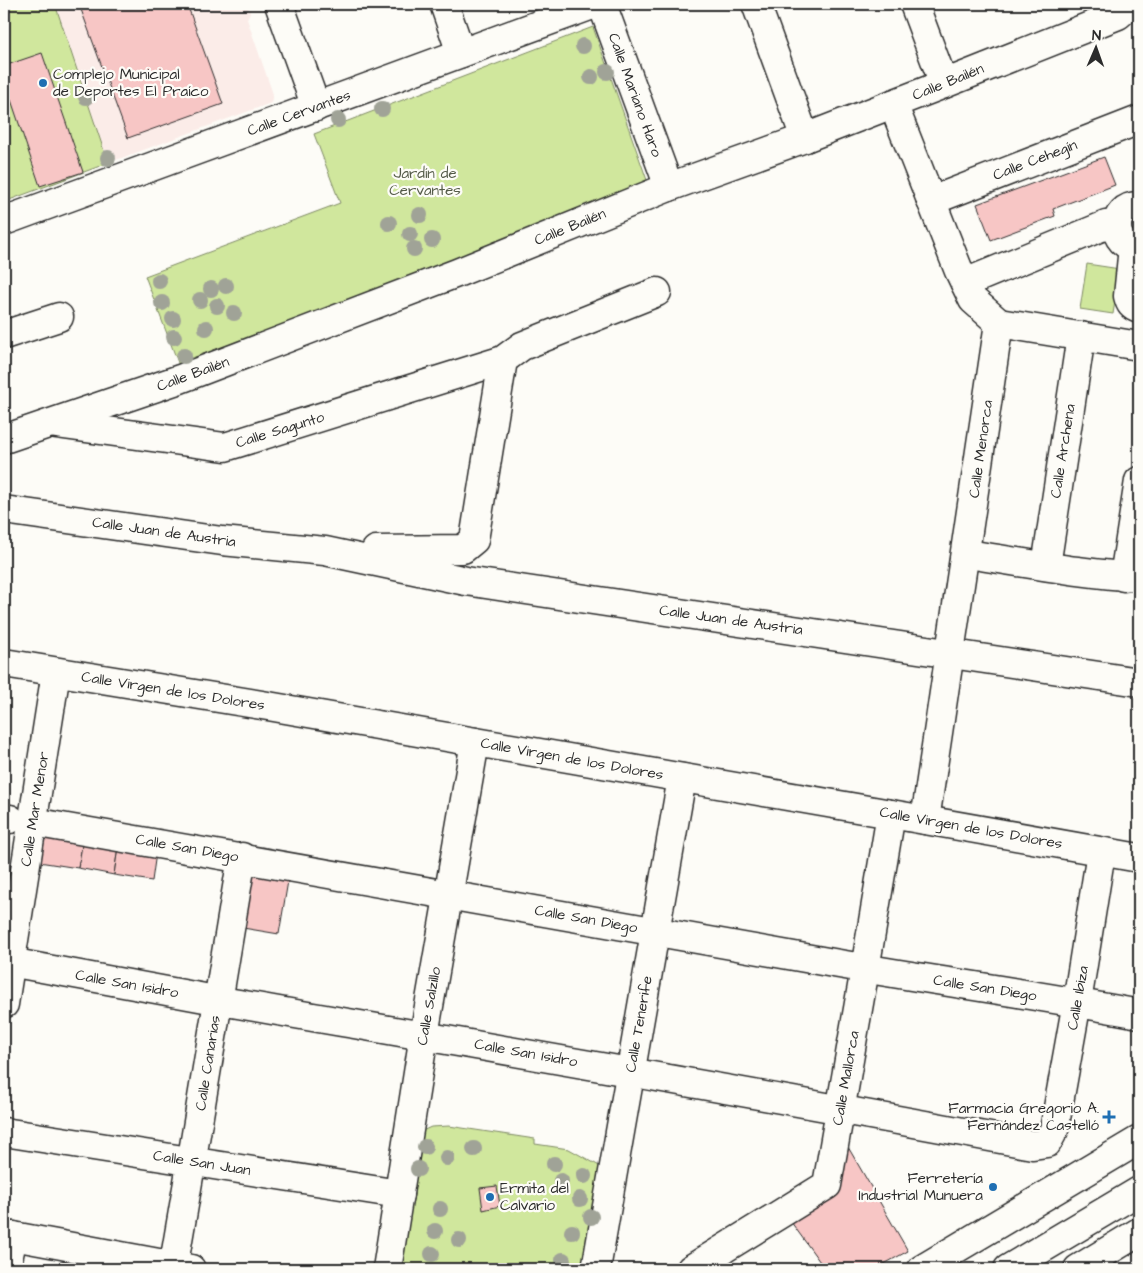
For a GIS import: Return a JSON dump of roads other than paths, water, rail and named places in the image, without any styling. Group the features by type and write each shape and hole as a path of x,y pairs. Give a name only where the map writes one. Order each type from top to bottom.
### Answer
{"street":[{"path":"279,4 316,107"},
{"path":"444,4 461,53"},
{"name":"Calle Cervantes","path":"4,221 595,4"},
{"name":"Calle Mariano Haro","path":"602,4 669,186"},
{"path":"756,4 806,138"},
{"path":"914,4 944,84"},
{"name":"Calle Bailén","path":"4,439 180,379 457,273 669,186 806,138 944,84 1118,14 1132,4"},
{"path":"893,104 959,271 973,300 999,323 1139,346"},
{"name":"Calle Cehegín","path":"931,201 1139,120"},
{"path":"1139,206 1128,208 1123,212 1119,217 1116,230 1123,242 1136,247 1128,296 1133,307 1139,309"},
{"path":"965,282 1106,224 1117,224"},
{"name":"Calle Sagunto","path":"50,424 225,447 503,360 522,346 657,292"},
{"path":"4,335 58,317"},
{"name":"Calle Menorca","path":"926,820 999,323"},
{"name":"Calle Archena","path":"1046,566 1081,336"},
{"name":"Calle Juan de Austria","path":"4,510 222,541 325,551 462,549 474,540 503,360"},
{"path":"966,554 1132,577 1139,481"},
{"name":"Calle Juan de Austria","path":"325,551 466,581 1139,682"},
{"name":"Calle Virgen de los Dolores","path":"4,663 268,706 1139,858"},
{"name":"Calle Mar Menor","path":"4,1004 15,819 56,672"},
{"name":"Calle Salzillo","path":"387,1269 424,1035 475,742"},
{"name":"Calle Tenerife","path":"596,1269 682,778"},
{"name":"Calle Mallorca","path":"691,1269 827,1185 891,814"},
{"name":"Calle San Diego","path":"15,819 242,857 865,969 1077,1002 1139,1014"},
{"name":"Calle Ibiza","path":"1047,1143 1054,1130 1102,852"},
{"name":"Calle Canarias","path":"179,1268 192,1162 242,857"},
{"name":"Calle San Isidro","path":"7,962 841,1109 1033,1145 1047,1143"},
{"name":"Calle San Juan","path":"4,1132 399,1194"},
{"path":"922,1269 1139,1140"},
{"path":"1008,1269 1139,1190"},
{"path":"1078,1269 1139,1232"},
{"path":"6,1269 7,1233 179,1268"}],"place":[{"name":"Complejo Municipal de Deportes El Praíco","path":"43,83"},
{"name":"Farmacia Gregorio A. Fernández Castelló","path":"1109,1117"},
{"name":"Ferretería Industrial Munuera","path":"993,1187"},
{"name":"Ermita del Calvario","path":"490,1197"}],"park label":[{"name":"Jardín de Cervantes","path":"425,182"}]}
